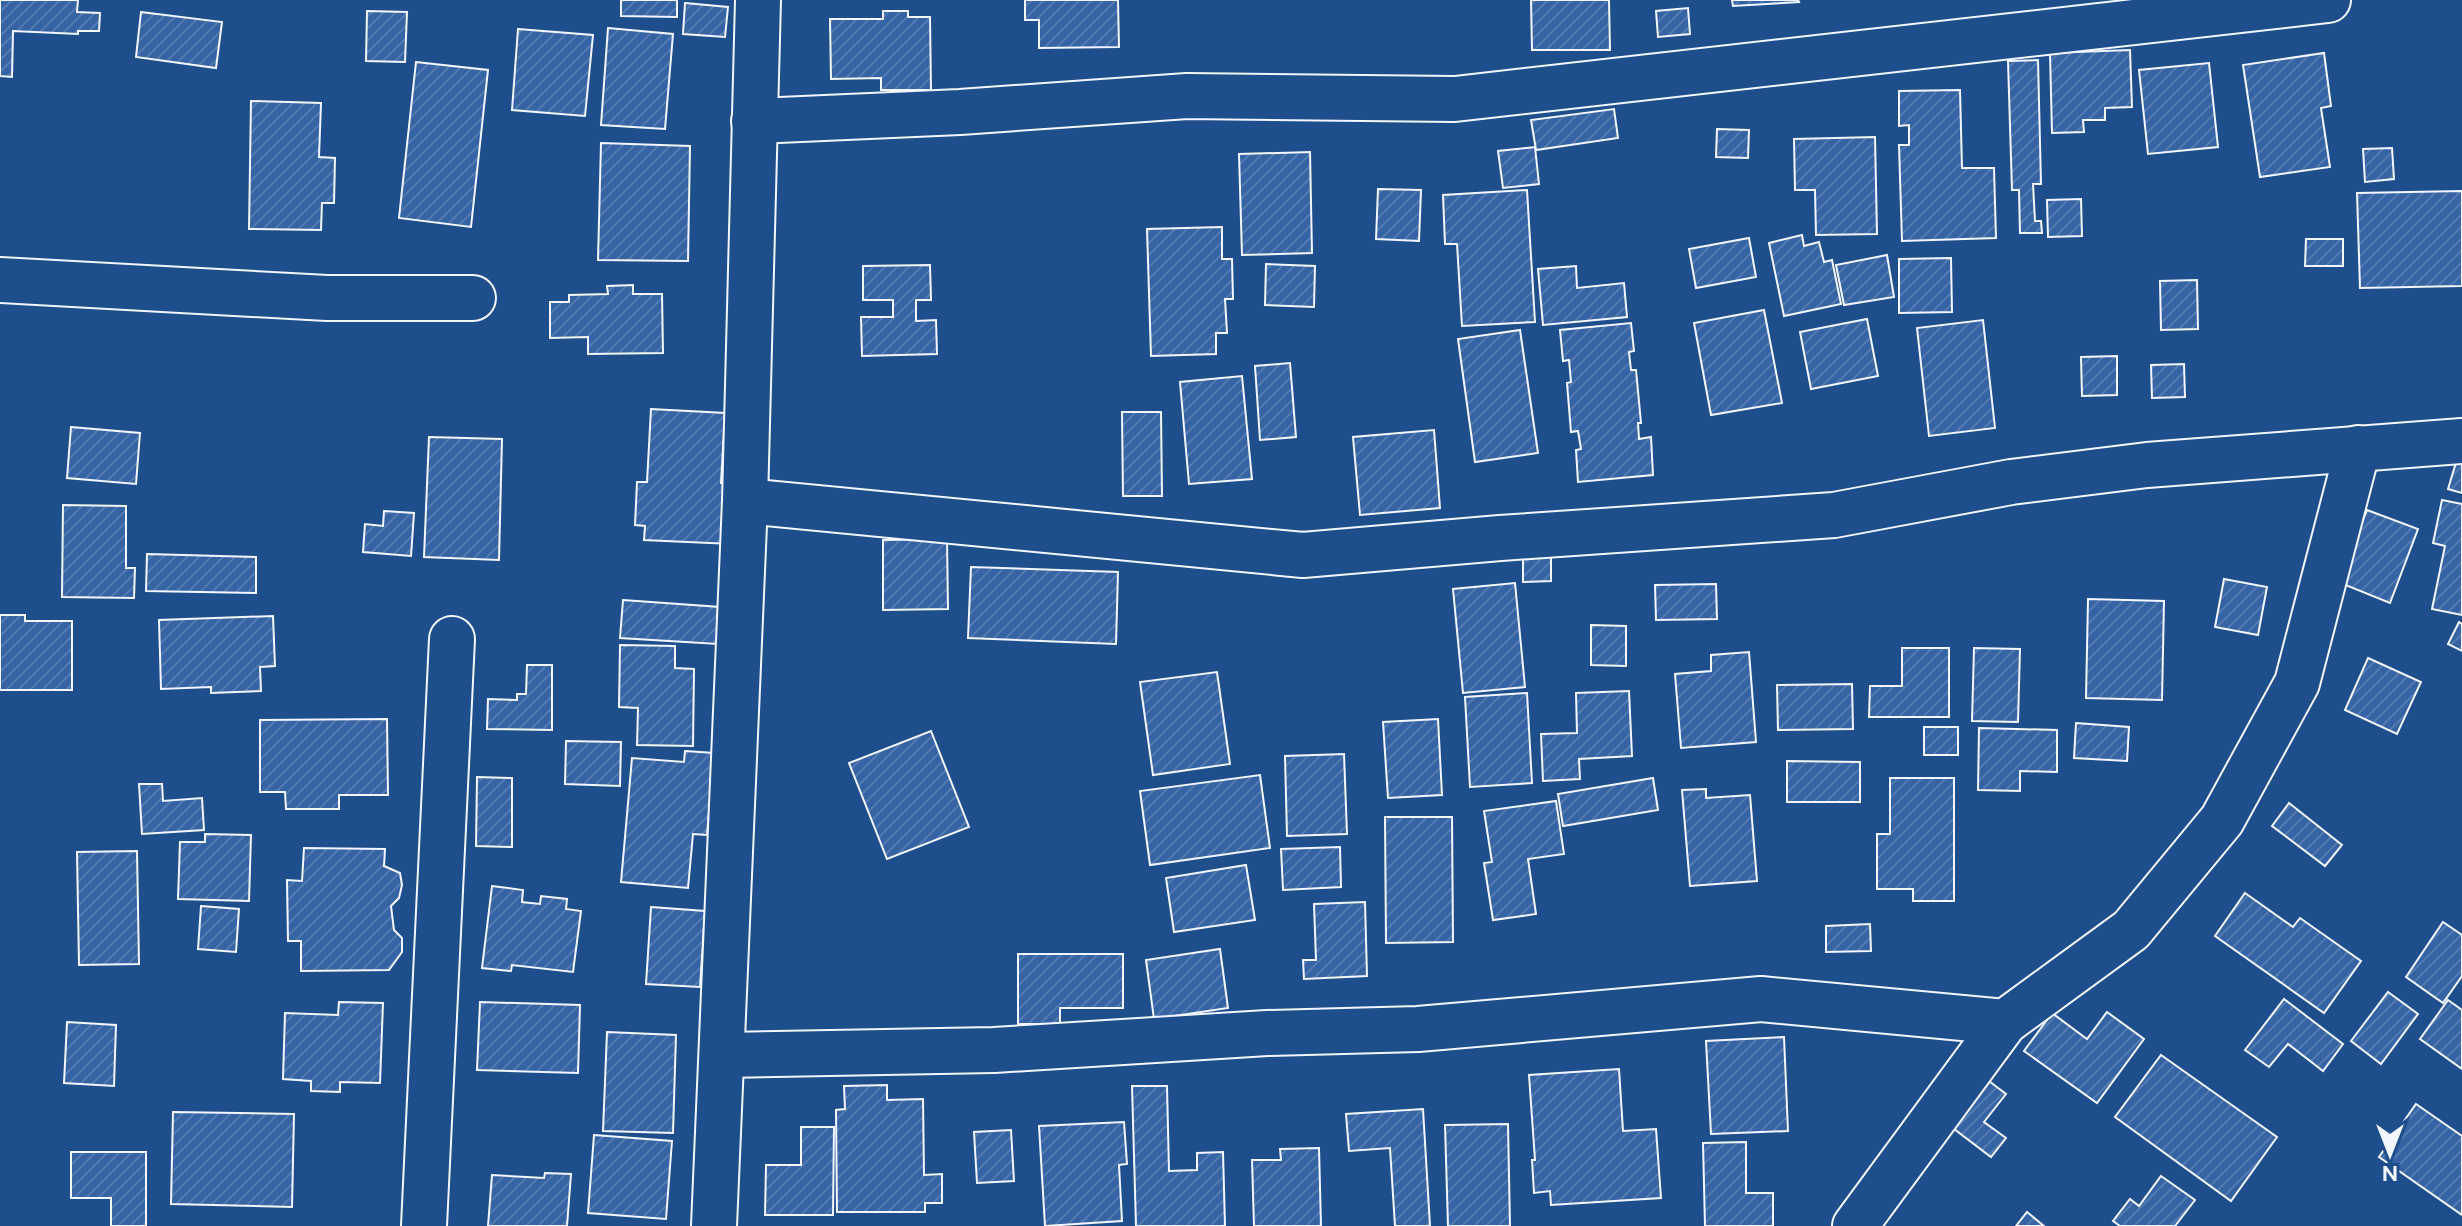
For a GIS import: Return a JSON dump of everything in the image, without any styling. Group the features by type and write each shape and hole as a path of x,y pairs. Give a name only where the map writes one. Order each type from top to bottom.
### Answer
{"street":[{"path":"714,1226 745,501 758,0"},
{"path":"754,121 960,112 1187,96 1455,99 2328,0"},
{"path":"0,280 327,298 473,298"},
{"path":"745,501 1303,555 1834,515 2011,482 2147,465 2462,441"},
{"path":"1855,1226 2005,1022 2131,930 2222,820 2297,683 2358,448"},
{"path":"424,1226 452,639"},
{"path":"723,1055 994,1050 1267,1033 1418,1029 1761,999 2005,1022"}],"building":[{"path":"0,0 78,0 77,12 100,13 99,31 78,31 78,34 13,31 12,77 0,76"},
{"path":"621,0 677,0 677,17 621,16"},
{"path":"1025,0 1118,0 1119,47 1039,48 1039,20 1025,20"},
{"path":"1531,0 1609,0 1610,50 1532,50"},
{"path":"1732,0 1798,0 1799,2 1733,6"},
{"path":"685,3 728,7 725,37 683,34"},
{"path":"1688,8 1690,34 1658,37 1656,11"},
{"path":"367,11 407,12 405,62 366,61"},
{"path":"883,11 908,11 908,17 930,17 931,90 881,90 881,78 831,79 830,19 883,19"},
{"path":"141,12 222,22 216,68 136,57"},
{"path":"608,28 673,34 665,129 601,125"},
{"path":"518,29 593,35 585,116 512,110"},
{"path":"2130,50 2132,107 2105,108 2105,120 2083,120 2084,132 2052,133 2050,53"},
{"path":"2324,53 2331,106 2321,108 2330,167 2260,177 2243,65"},
{"path":"2038,60 2041,184 2033,184 2035,221 2041,221 2042,233 2020,233 2019,190 2012,190 2008,61"},
{"path":"416,62 488,70 471,227 399,218"},
{"path":"2209,63 2218,147 2148,154 2139,70"},
{"path":"1960,90 1962,168 1994,168 1996,238 1902,241 1899,145 1909,145 1909,125 1899,126 1899,91"},
{"path":"251,101 321,103 319,157 335,158 334,203 322,203 321,230 249,229"},
{"path":"1614,109 1618,138 1536,150 1531,120"},
{"path":"1717,129 1749,130 1748,158 1716,157"},
{"path":"1875,137 1877,234 1816,235 1815,190 1795,190 1794,139"},
{"path":"601,143 690,146 688,261 598,260"},
{"path":"1535,147 1539,184 1503,188 1498,151"},
{"path":"2392,148 2394,179 2365,182 2363,149"},
{"path":"1310,152 1312,253 1242,255 1239,154"},
{"path":"1378,189 1421,190 1419,241 1376,239"},
{"path":"1527,190 1535,322 1462,326 1457,244 1445,244 1443,195"},
{"path":"2462,191 2462,286 2360,288 2357,193"},
{"path":"2081,199 2082,236 2048,237 2047,200"},
{"path":"1222,227 1222,259 1232,259 1233,299 1225,299 1227,333 1216,333 1216,354 1151,356 1147,229"},
{"path":"1802,235 1804,246 1819,242 1824,262 1832,260 1841,304 1784,316 1769,243"},
{"path":"1749,238 1756,277 1696,288 1689,249"},
{"path":"2306,239 2343,239 2343,266 2305,266"},
{"path":"1887,255 1894,297 1844,305 1836,265"},
{"path":"1951,258 1952,312 1899,313 1899,259"},
{"path":"1266,264 1315,266 1314,307 1265,305"},
{"path":"930,265 931,300 916,300 916,321 936,320 937,354 862,356 861,317 893,317 893,300 863,300 863,266"},
{"path":"1576,266 1577,288 1624,283 1627,317 1543,325 1538,269"},
{"path":"2197,280 2198,329 2161,330 2160,281"},
{"path":"633,285 633,294 662,294 663,353 588,354 588,337 550,338 550,302 569,302 569,295 608,294 607,286"},
{"path":"1764,310 1782,403 1711,415 1694,323"},
{"path":"1867,319 1878,376 1811,389 1800,332"},
{"path":"1983,320 1995,428 1929,436 1917,328"},
{"path":"1631,323 1634,351 1629,352 1631,370 1636,370 1641,423 1638,423 1639,439 1651,437 1653,475 1578,482 1576,450 1581,449 1578,431 1571,432 1567,383 1571,382 1569,360 1563,361 1560,330"},
{"path":"1520,330 1538,453 1475,462 1458,339"},
{"path":"2117,356 2117,395 2082,396 2081,357"},
{"path":"1290,363 1296,437 1260,440 1255,366"},
{"path":"2184,364 2185,397 2152,398 2151,365"},
{"path":"1242,376 1252,479 1189,484 1180,382"},
{"path":"651,409 725,413 721,483 735,484 731,544 644,540 645,526 635,525 637,482 647,482"},
{"path":"1122,412 1161,412 1162,496 1123,496"},
{"path":"71,427 140,433 136,484 67,478"},
{"path":"1434,430 1440,508 1360,515 1353,437"},
{"path":"429,437 502,439 499,560 424,557"},
{"path":"2458,456 2462,458 2462,493 2448,489"},
{"path":"2442,500 2462,504 2462,615 2432,609 2445,546 2433,543"},
{"path":"63,505 126,506 126,568 135,568 134,598 62,597"},
{"path":"2367,510 2418,529 2390,603 2338,582"},
{"path":"384,511 414,513 411,556 363,552 365,524 383,526"},
{"path":"947,539 948,609 883,610 883,540"},
{"path":"1551,552 1551,581 1523,582 1523,553"},
{"path":"147,554 256,557 256,593 146,591"},
{"path":"971,567 1118,572 1116,644 968,638"},
{"path":"2224,579 2267,587 2258,635 2215,627"},
{"path":"1515,583 1525,687 1463,693 1453,589"},
{"path":"1716,584 1717,619 1656,620 1655,585"},
{"path":"2088,599 2164,601 2162,700 2086,698"},
{"path":"623,600 720,607 718,644 620,638"},
{"path":"0,615 25,615 25,621 72,621 72,690 0,690"},
{"path":"273,616 275,666 260,667 261,691 211,693 211,687 161,689 159,620"},
{"path":"2459,622 2462,624 2462,651 2448,644"},
{"path":"1591,625 1626,626 1626,666 1591,665"},
{"path":"620,645 675,646 675,668 694,669 693,746 637,745 638,708 619,707"},
{"path":"1902,648 1949,648 1949,717 1869,717 1870,686 1902,686"},
{"path":"1974,648 2020,649 2018,722 1972,721"},
{"path":"1749,652 1756,742 1681,748 1675,674 1711,671 1711,655"},
{"path":"2368,658 2421,682 2397,734 2345,710"},
{"path":"527,665 552,665 552,730 487,729 488,699 517,700 517,694 526,694"},
{"path":"1217,672 1230,764 1153,775 1140,682"},
{"path":"1852,684 1853,729 1778,730 1777,685"},
{"path":"1629,691 1632,756 1579,759 1580,779 1543,781 1541,734 1577,733 1576,693"},
{"path":"1527,693 1532,783 1470,787 1465,697"},
{"path":"387,719 388,795 339,795 339,809 286,809 285,792 260,792 260,720"},
{"path":"1438,719 1442,795 1388,798 1383,722"},
{"path":"2076,723 2129,727 2127,761 2074,758"},
{"path":"1924,727 1958,727 1958,755 1924,755"},
{"path":"1979,728 2057,730 2057,772 2020,771 2020,791 1978,790"},
{"path":"931,731 969,827 887,859 849,763"},
{"path":"566,741 621,742 620,786 565,784"},
{"path":"685,751 714,753 707,835 693,834 688,888 621,882 632,758 684,762"},
{"path":"1344,754 1347,834 1287,836 1285,756"},
{"path":"1787,761 1860,762 1860,802 1787,802"},
{"path":"1260,775 1270,848 1150,865 1140,791"},
{"path":"477,777 512,778 512,847 476,846"},
{"path":"1653,778 1658,810 1563,826 1558,794"},
{"path":"1890,778 1954,778 1954,901 1913,901 1913,889 1877,889 1877,834 1890,834"},
{"path":"139,784 162,784 163,801 202,798 204,830 142,834"},
{"path":"1706,789 1706,798 1750,795 1757,881 1690,886 1682,790"},
{"path":"1556,801 1564,854 1528,859 1536,914 1493,920 1484,863 1492,862 1484,811"},
{"path":"2289,803 2342,845 2325,866 2272,826"},
{"path":"1385,817 1452,817 1453,942 1386,943"},
{"path":"205,834 251,835 249,901 178,899 180,842 205,842"},
{"path":"1340,847 1341,887 1283,890 1281,849"},
{"path":"304,848 385,849 384,866 400,873 402,885 399,898 391,906 394,930 402,938 402,952 389,970 301,971 301,941 288,941 287,880 302,881"},
{"path":"137,851 139,964 79,965 77,852"},
{"path":"1246,865 1255,920 1174,932 1166,878"},
{"path":"492,886 523,890 522,902 540,904 541,896 567,899 566,909 581,911 573,972 512,965 511,971 482,968"},
{"path":"2245,893 2293,927 2300,918 2361,961 2324,1013 2215,936"},
{"path":"1365,902 1367,976 1304,979 1303,960 1316,960 1314,904"},
{"path":"201,906 239,909 236,952 198,949"},
{"path":"651,907 705,911 700,987 646,984"},
{"path":"2443,922 2462,935 2462,976 2443,1003 2406,977"},
{"path":"1870,924 1871,951 1826,952 1826,926"},
{"path":"1220,949 1228,1008 1154,1019 1146,960"},
{"path":"1018,954 1123,954 1123,1008 1060,1008 1060,1024 1018,1024"},
{"path":"2388,992 2418,1014 2381,1064 2351,1041"},
{"path":"2284,999 2343,1044 2323,1071 2288,1044 2269,1067 2245,1050"},
{"path":"2448,1000 2462,1010 2462,1069 2420,1039"},
{"path":"339,1002 383,1003 380,1083 340,1082 340,1092 311,1091 311,1081 283,1079 285,1013 338,1015"},
{"path":"480,1002 580,1005 578,1073 477,1070"},
{"path":"2107,1012 2144,1039 2097,1103 2024,1051 2052,1013 2087,1039"},
{"path":"67,1022 116,1025 114,1086 64,1083"},
{"path":"607,1032 676,1035 673,1133 603,1131"},
{"path":"1784,1037 1788,1131 1711,1134 1706,1041"},
{"path":"2161,1055 2277,1137 2231,1201 2115,1117"},
{"path":"1619,1069 1623,1131 1656,1129 1661,1198 1551,1205 1550,1191 1534,1193 1529,1075"},
{"path":"1973,1069 2006,1094 1984,1122 2006,1138 1991,1157 1937,1116"},
{"path":"887,1085 887,1100 923,1099 924,1175 942,1174 942,1203 925,1203 925,1212 837,1212 836,1110 845,1109 844,1086"},
{"path":"1132,1086 1167,1086 1169,1171 1197,1170 1197,1153 1223,1152 1225,1226 1136,1226"},
{"path":"2416,1104 2462,1136 2462,1215 2379,1157"},
{"path":"1423,1109 1430,1226 1395,1226 1390,1148 1349,1151 1346,1114"},
{"path":"173,1112 294,1114 292,1207 171,1204"},
{"path":"1124,1122 1127,1164 1119,1165 1122,1221 1045,1226 1039,1126"},
{"path":"1508,1124 1510,1226 1448,1226 1445,1125"},
{"path":"801,1127 834,1127 833,1215 765,1215 766,1165 801,1165"},
{"path":"1011,1130 1014,1181 977,1183 974,1132"},
{"path":"594,1135 672,1141 666,1219 588,1213"},
{"path":"1746,1142 1746,1193 1773,1193 1773,1226 1705,1226 1703,1143"},
{"path":"1319,1148 1321,1226 1254,1226 1252,1160 1281,1160 1280,1149"},
{"path":"71,1152 146,1152 146,1226 111,1226 111,1198 71,1198"},
{"path":"545,1173 571,1174 567,1226 488,1226 492,1175 544,1178"},
{"path":"2161,1176 2195,1200 2175,1226 2120,1226 2113,1221 2130,1199 2139,1206"},
{"path":"2027,1212 2044,1226 2016,1226"}]}
